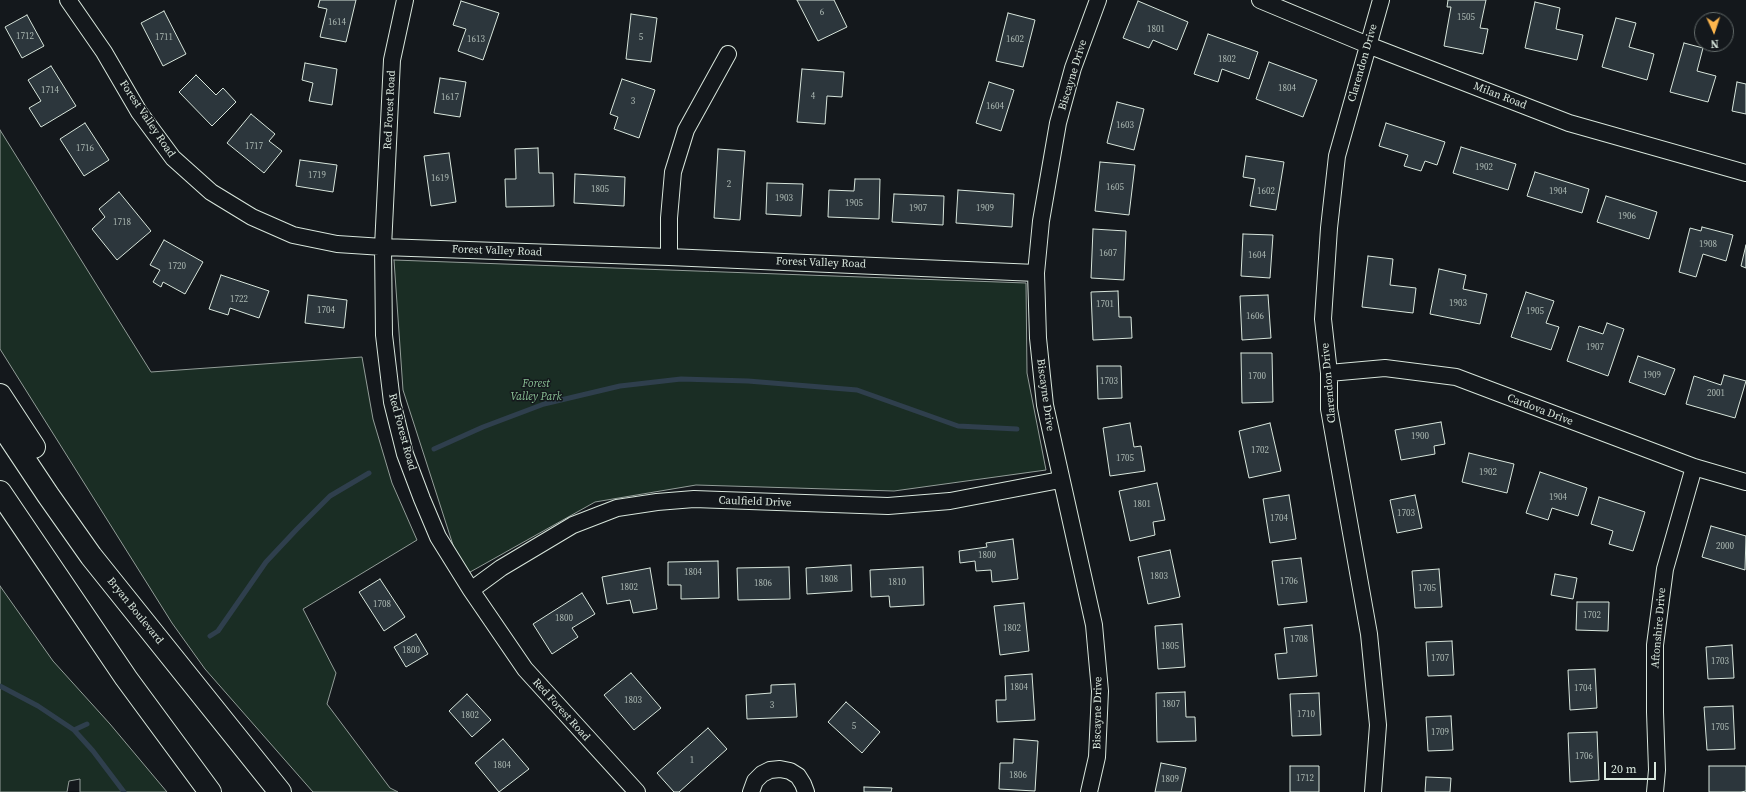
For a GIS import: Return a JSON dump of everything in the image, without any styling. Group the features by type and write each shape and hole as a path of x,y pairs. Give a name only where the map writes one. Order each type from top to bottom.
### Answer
{"highway":[{"path":"0,395 69,502 91,556"},
{"name":"Bryan Boulevard","path":"0,423 91,556 280,792"},
{"path":"0,492 126,678 210,792"}],"street":[{"name":"Forest Valley Road","path":"68,0 104,52 139,112 173,158 211,192 252,217 293,235 338,244 383,247 669,257 1036,273"},
{"name":"Red Forest Road","path":"405,0 392,60 383,247 384,335 394,411 405,454 438,537 471,590 525,669 637,792"},
{"name":"Biscayne Drive","path":"1089,792 1097,757 1100,691 1094,625 1060,480 1045,405 1038,338 1036,273 1041,221 1058,123 1073,68 1098,0"},
{"name":"Milan Road","path":"1260,0 1368,45 1569,123 1746,173"},
{"name":"Clarendon Drive","path":"1373,792 1378,725 1369,634 1329,409 1329,374 1323,319 1329,228 1337,156 1381,0"},
{"path":"669,257 669,218 675,165 686,130 728,54"},
{"name":"Cardova Drive","path":"1329,374 1385,368 1456,378 1694,467 1746,482"},
{"name":"Aftonshire Drive","path":"1655,792 1657,770 1655,712 1656,638 1665,569 1694,467"},
{"name":"Caulfield Drive","path":"471,590 501,568 573,525 617,508 657,502 694,499 888,506 950,501 1060,480"},
{"path":"751,792 755,781 762,774 770,770 780,769 790,771 798,776 806,792"}],"green space":[{"path":"0,130 151,372 362,357 373,419 392,483 417,540 303,609 336,673 327,704 390,788 398,792 313,792 205,669 172,623 0,349"},
{"name":"Forest Valley Park","path":"394,260 1026,283 1027,373 1046,470 894,491 696,485 595,502 463,576 403,390"},
{"path":"0,586 53,661 110,724 167,792 80,792 80,779 69,781 67,792 0,792"}],"building":[{"path":"320,0 356,0 346,42 320,37 327,9 318,7"},
{"path":"797,0 834,0 847,27 818,41"},
{"path":"1448,0 1486,0 1480,28 1488,29 1483,54 1444,46 1451,7 1447,7"},
{"path":"461,1 499,13 483,60 458,51 466,29 453,25"},
{"path":"1138,1 1188,22 1177,50 1153,40 1149,48 1123,38"},
{"path":"1535,2 1560,8 1556,29 1583,35 1577,60 1525,48"},
{"path":"164,11 186,54 163,66 141,23"},
{"path":"1008,13 1035,20 1023,67 996,61"},
{"path":"631,14 657,18 651,62 626,59"},
{"path":"27,15 44,46 22,58 5,27"},
{"path":"1616,18 1636,23 1629,47 1654,54 1647,80 1602,67"},
{"path":"1208,34 1258,52 1249,79 1222,69 1218,82 1194,74"},
{"path":"1684,43 1694,46 1694,52 1702,52 1697,71 1716,76 1708,102 1670,92"},
{"path":"1269,62 1317,80 1303,117 1256,99"},
{"path":"305,63 337,69 332,105 309,101 313,83 302,80"},
{"path":"51,66 76,106 41,127 29,108 41,101 28,80"},
{"path":"802,69 844,72 842,97 827,96 825,124 797,122"},
{"path":"196,75 216,95 223,88 236,102 212,126 179,92"},
{"path":"440,78 466,82 460,117 434,113"},
{"path":"622,79 655,90 639,138 614,129 618,117 610,114"},
{"path":"989,82 1014,90 1001,131 976,123"},
{"path":"1737,82 1746,84 1746,114 1732,111"},
{"path":"1117,102 1144,109 1134,150 1107,143"},
{"path":"251,114 275,134 269,141 282,151 264,173 227,143"},
{"path":"85,123 109,160 84,176 60,139"},
{"path":"1386,123 1445,142 1437,165 1425,161 1421,171 1404,166 1408,155 1379,146"},
{"path":"1461,147 1516,164 1508,190 1453,173"},
{"path":"538,148 539,173 553,173 554,206 506,207 505,179 516,179 515,149"},
{"path":"718,149 745,151 740,220 714,218"},
{"path":"449,153 456,202 431,206 424,156"},
{"path":"1246,156 1284,162 1276,210 1250,206 1255,179 1243,177"},
{"path":"300,160 337,165 333,192 296,186"},
{"path":"1100,162 1135,165 1129,215 1095,211"},
{"path":"1535,172 1589,189 1582,213 1527,196"},
{"path":"575,174 625,177 624,206 574,203"},
{"path":"855,179 880,179 879,219 828,217 829,190 854,191"},
{"path":"767,183 803,184 801,216 766,214"},
{"path":"958,190 1014,194 1012,227 956,223"},
{"path":"119,192 151,231 117,260 92,229 105,217 99,209"},
{"path":"894,194 944,196 943,225 892,222"},
{"path":"1606,196 1657,212 1649,239 1597,222"},
{"path":"1702,227 1733,235 1726,261 1703,254 1696,277 1679,272 1690,228 1701,231"},
{"path":"1093,229 1126,231 1124,280 1091,278"},
{"path":"1243,234 1273,235 1270,278 1241,276"},
{"path":"164,240 203,262 185,294 163,282 161,287 153,282 160,270 150,265"},
{"path":"1746,245 1746,268 1741,266"},
{"path":"1368,256 1393,259 1390,285 1416,288 1413,313 1362,307"},
{"path":"1439,269 1466,275 1463,289 1487,294 1480,324 1430,314"},
{"path":"221,275 269,291 259,318 230,308 228,315 209,309"},
{"path":"1118,291 1119,317 1131,317 1132,338 1093,340 1091,292"},
{"path":"1526,292 1554,301 1546,323 1559,327 1551,350 1511,337"},
{"path":"308,295 347,300 344,328 305,323"},
{"path":"1268,295 1271,338 1242,340 1240,296"},
{"path":"1607,323 1624,329 1608,376 1567,361 1579,326 1603,334"},
{"path":"1241,353 1272,353 1273,402 1242,403"},
{"path":"1638,356 1675,369 1665,395 1629,382"},
{"path":"1097,366 1121,366 1122,398 1098,399"},
{"path":"1724,375 1746,381 1735,418 1686,404 1694,376 1721,385"},
{"path":"1441,422 1445,444 1434,446 1435,454 1401,460 1395,430"},
{"path":"1130,423 1134,447 1141,446 1145,471 1110,476 1103,428"},
{"path":"1270,423 1281,471 1249,478 1239,431"},
{"path":"1469,453 1514,464 1507,493 1462,482"},
{"path":"1540,472 1587,488 1578,516 1552,508 1548,520 1526,513"},
{"path":"1157,483 1165,520 1153,522 1155,535 1130,541 1119,491"},
{"path":"1289,495 1296,539 1270,543 1263,499"},
{"path":"1415,495 1422,528 1397,533 1390,500"},
{"path":"1599,497 1645,512 1633,551 1609,544 1613,531 1591,524"},
{"path":"1711,526 1746,536 1745,570 1702,557"},
{"path":"1013,539 1018,579 992,582 991,570 976,571 975,561 960,563 959,551 987,547 986,543"},
{"path":"1170,550 1180,597 1148,604 1138,557"},
{"path":"1301,558 1307,602 1278,605 1272,561"},
{"path":"718,561 719,598 681,599 681,585 668,585 668,562"},
{"path":"851,565 852,591 807,594 806,568"},
{"path":"789,567 790,599 738,600 737,568"},
{"path":"923,567 924,605 890,607 889,596 871,597 870,570"},
{"path":"650,568 657,609 633,613 630,600 607,604 602,577"},
{"path":"1439,569 1442,607 1415,608 1412,571"},
{"path":"1555,574 1577,578 1573,599 1551,595"},
{"path":"380,579 405,617 384,631 359,592"},
{"path":"582,593 595,614 572,628 578,637 552,654 533,624"},
{"path":"1577,602 1609,602 1608,631 1576,630"},
{"path":"1024,603 1029,651 1000,655 994,606"},
{"path":"1182,624 1185,667 1158,669 1155,626"},
{"path":"1312,625 1317,676 1278,679 1275,654 1287,653 1284,628"},
{"path":"416,634 428,654 406,667 394,647"},
{"path":"1452,641 1454,675 1428,676 1426,642"},
{"path":"1732,645 1734,678 1708,679 1706,647"},
{"path":"1595,669 1597,708 1570,710 1568,670"},
{"path":"631,673 661,708 634,730 604,695"},
{"path":"1032,674 1035,720 997,722 996,700 1006,700 1005,676"},
{"path":"795,684 797,717 747,719 746,695 771,693 771,685"},
{"path":"1185,692 1186,717 1195,717 1196,741 1157,742 1156,693"},
{"path":"1319,693 1321,735 1292,736 1290,694"},
{"path":"467,694 491,720 472,737 449,711"},
{"path":"846,702 880,732 862,753 828,722"},
{"path":"1733,706 1735,749 1707,750 1704,707"},
{"path":"1451,716 1453,750 1428,751 1426,717"},
{"path":"708,728 727,749 679,792 674,792 657,773"},
{"path":"1597,732 1599,780 1570,782 1568,733"},
{"path":"503,739 529,769 499,792 475,763"},
{"path":"1014,739 1038,741 1035,791 999,789 1000,763 1013,763"},
{"path":"1161,763 1186,768 1181,792 1155,792"},
{"path":"1290,766 1319,766 1319,792 1290,792"},
{"path":"1709,766 1746,766 1746,791 1709,792"},
{"path":"1426,777 1451,778 1450,792 1425,792"},
{"path":"864,787 892,788 891,792 864,792"}],"waterway":[{"path":"434,449 483,427 544,404 620,386 681,379 748,381 857,390 958,426 1017,429"},
{"path":"210,636 218,631 266,562 297,529 330,496 369,473"},
{"path":"0,686 38,706 74,730 93,751 124,792"},
{"path":"74,730 87,724"}]}
